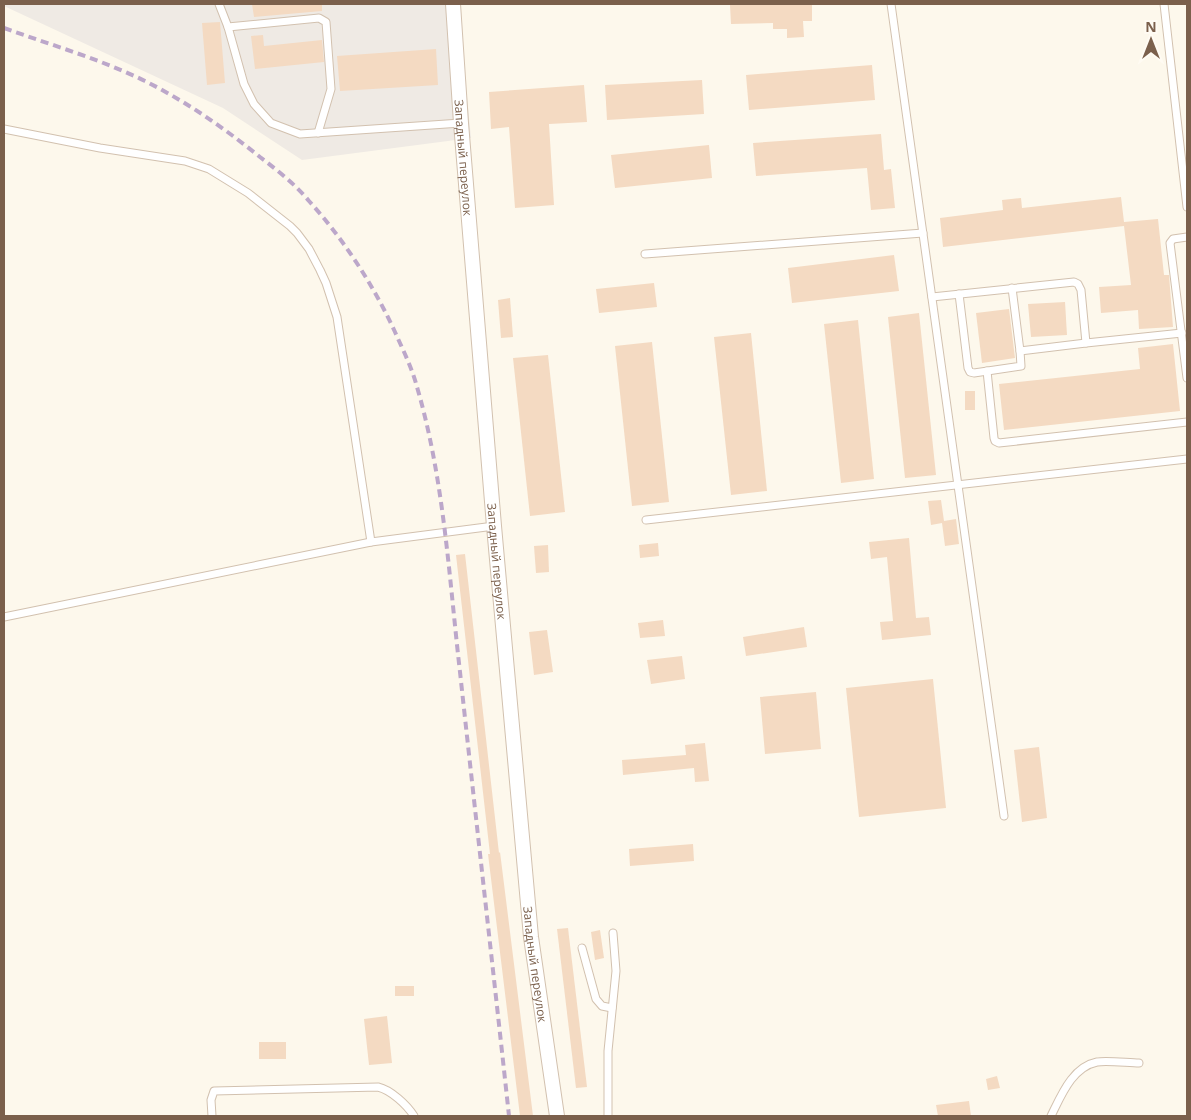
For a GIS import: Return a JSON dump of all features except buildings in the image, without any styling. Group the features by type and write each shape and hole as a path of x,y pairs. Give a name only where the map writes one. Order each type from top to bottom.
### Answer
{"street":[{"name":"Западный переулок","path":"453,4 494,526 531,937 557,1116"}],"lane":[{"path":"219,4 228,27 244,84 254,104 271,122 300,134 461,123"},
{"path":"891,4 1004,816"},
{"path":"1164,4 1187,207"},
{"path":"228,27 319,18 326,22 331,89 318,133"},
{"path":"4,129 100,148 185,161 209,168 248,193 290,226 309,249 320,270 337,317 371,542"},
{"path":"645,254 923,233"},
{"path":"1187,237 1173,239 1170,243 1187,378"},
{"path":"932,297 1074,282 1078,284 1081,290 1086,343"},
{"path":"959,294 968,368 970,372 974,373 1021,366 1012,288"},
{"path":"1020,351 1182,333"},
{"path":"987,371 994,438 999,443 1187,422"},
{"path":"646,520 958,486 1187,458"},
{"path":"4,617 371,542 494,526"},
{"path":"608,1116 608,1051 616,971 613,933"},
{"path":"582,948 596,999 602,1006 612,1008"},
{"path":"1050,1116 1072,1078 1084,1067 1098,1061 1140,1063"},
{"path":"212,1116 210,1100 214,1091 378,1088 386,1089 409,1109 414,1116"}],"shaded area":[{"path":"4,4 458,4 471,138 302,160 223,108 4,6"}],"railway":[{"path":"4,28 93,59 145,81 190,107 246,146 298,189 322,216 357,263 395,332 417,387 434,457 440,493 509,1116"}]}
